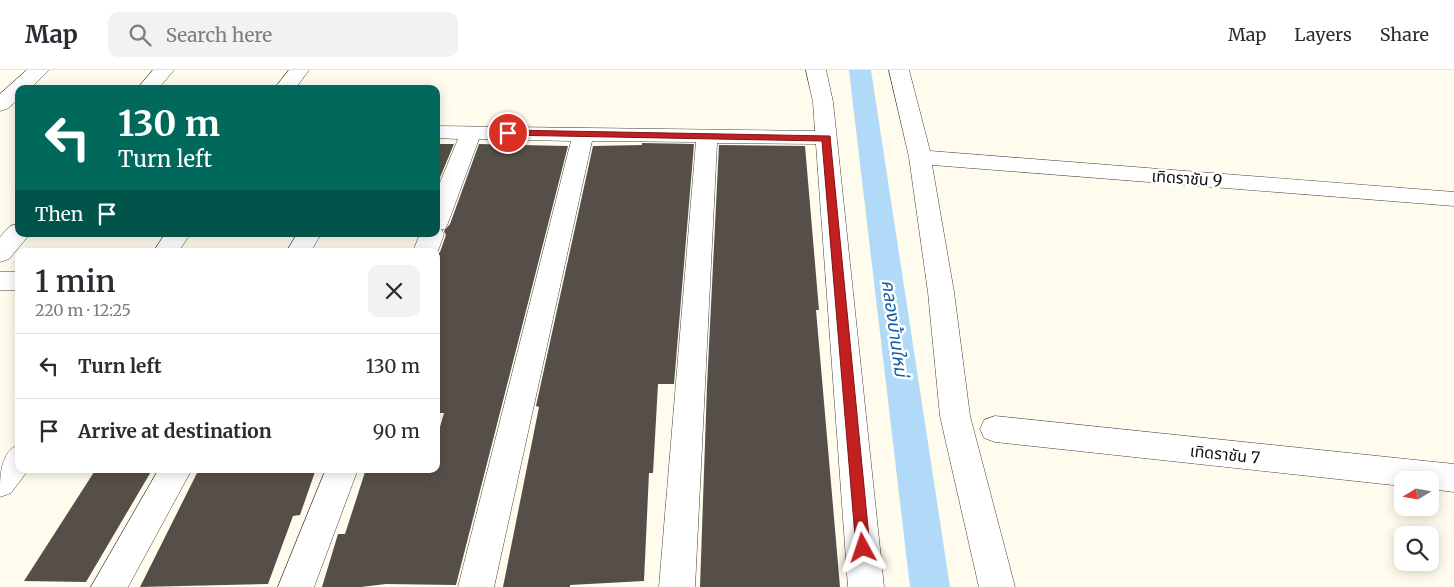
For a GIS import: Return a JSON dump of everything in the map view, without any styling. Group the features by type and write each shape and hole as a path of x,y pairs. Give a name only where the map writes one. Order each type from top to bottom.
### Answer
{"street":[{"path":"22,85 39,70"},
{"path":"151,85 164,70"},
{"path":"287,85 300,70"},
{"path":"816,70 823,102 866,587"},
{"path":"899,70 920,157 941,292 955,416 997,587"},
{"path":"0,105 15,92"},
{"path":"440,132 826,138"},
{"path":"440,212 471,132"},
{"path":"476,587 583,134"},
{"path":"677,587 707,136"},
{"name":"เทิดราชัน 9","path":"920,157 1454,199"},
{"path":"0,252 15,236"},
{"path":"168,248 176,237"},
{"path":"301,248 307,237"},
{"path":"0,281 15,281"},
{"name":"เทิดราชัน 7","path":"995,430 1454,478"},
{"path":"0,483 15,462"},
{"path":"110,587 174,473"},
{"path":"296,587 340,473"}],"building":[{"path":"642,143 694,144 674,384 658,384 653,473 649,473 644,581 570,585 570,587 503,587 539,407 536,406 593,146 642,145"},
{"path":"440,144 454,144 440,177"},
{"path":"479,144 568,146 456,585 386,584 361,587 322,587 338,534 345,534 365,473 440,473 440,427 444,413 440,413 440,252 446,235 444,231 450,224"},
{"path":"719,145 805,146 819,310 816,310 840,587 700,587 707,386"},
{"path":"93,473 150,473 86,582 24,581"},
{"path":"197,473 315,473 300,515 293,516 268,584 140,587"}],"waterway":[{"name":"คลองบ้านใหม่","path":"860,70 930,587"}],"route":[{"path":"508,133 826,138 863,548"}]}
